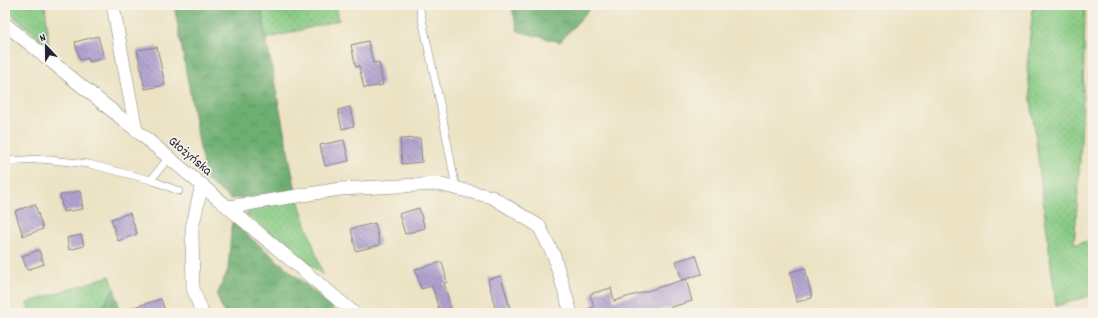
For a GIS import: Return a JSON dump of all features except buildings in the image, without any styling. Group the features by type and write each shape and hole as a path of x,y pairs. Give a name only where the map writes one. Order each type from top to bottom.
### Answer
{"street":[{"path":"113,5 136,130"},
{"name":"Głożyńska","path":"5,24 202,184 354,313"},
{"path":"202,184 192,228 193,288 202,313"},
{"path":"229,207 340,189 438,184 492,197 540,226 554,256 571,313"}],"lane":[{"path":"419,5 456,188"},
{"path":"151,180 169,157"},
{"path":"5,161 41,159 89,164 151,180 179,191"}],"green space":[{"path":"5,5 45,5 49,46 5,9"},
{"path":"174,5 261,5 266,39 296,192 231,199 200,175 203,164"},
{"path":"261,5 336,5 339,20 266,39"},
{"path":"511,5 593,5 560,42 518,31"},
{"path":"1033,5 1085,5 1082,124 1074,244 1093,240 1093,295 1056,306 1027,67"},
{"path":"298,200 323,275 246,214 254,207"},
{"path":"232,222 331,306 335,313 224,313 217,295 228,270"},
{"path":"110,276 114,288 100,313 30,313 27,303"},
{"path":"114,288 121,313 100,313"}]}
